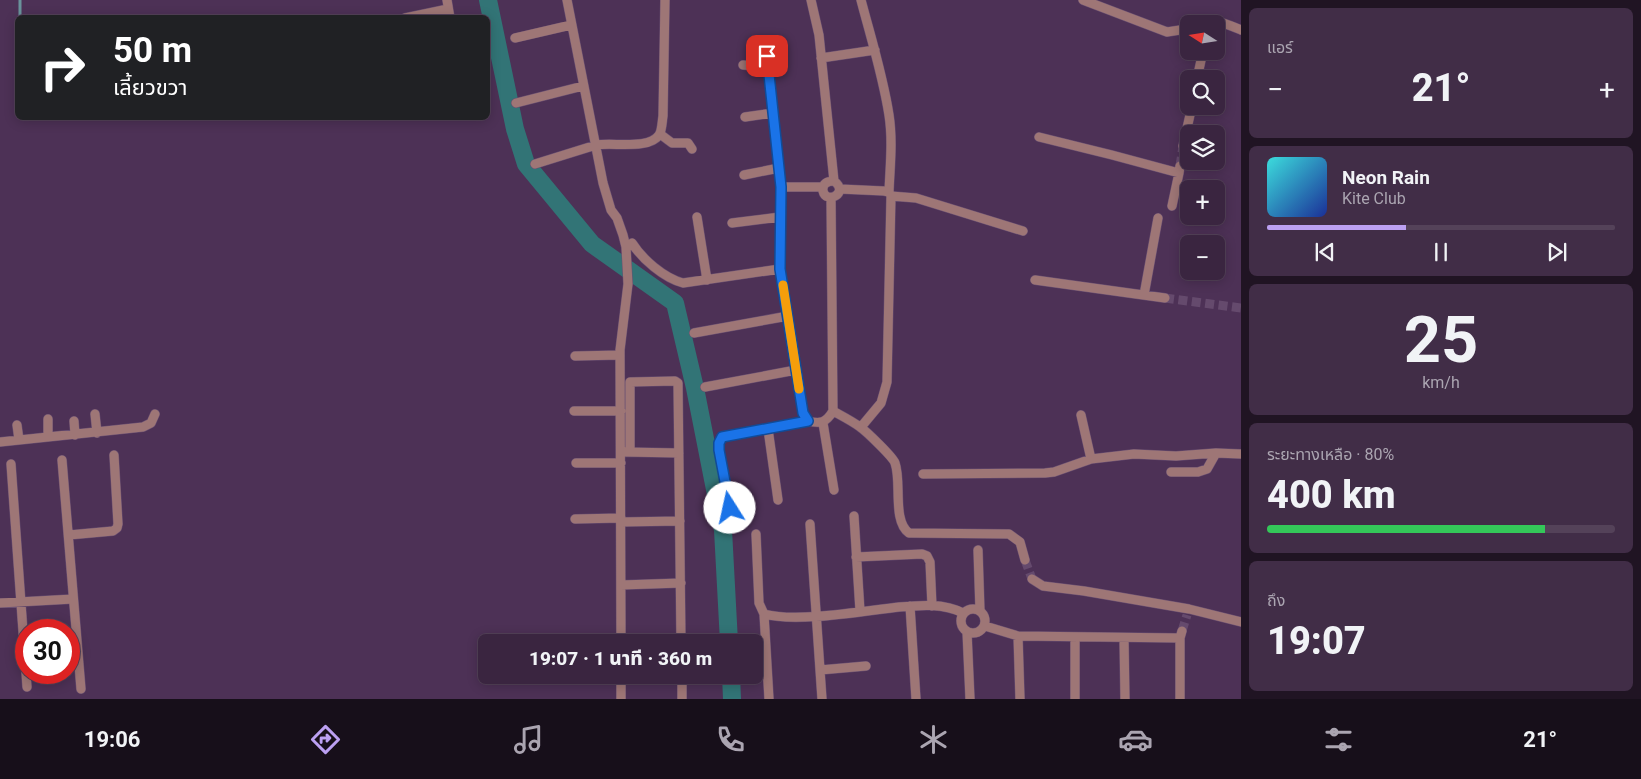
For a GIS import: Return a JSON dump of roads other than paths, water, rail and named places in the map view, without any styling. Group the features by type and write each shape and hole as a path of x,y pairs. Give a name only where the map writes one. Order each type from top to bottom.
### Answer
{"street":[{"path":"567,0 603,183 611,210 617,218 629,245 628,284 620,355 621,411 625,452"},
{"path":"535,164 596,145 644,144 653,141 660,134 663,116 665,0"},
{"path":"811,0 819,36 838,193 835,197 830,198"},
{"path":"860,427 881,403 887,382 891,148 889,116 862,0"},
{"path":"1083,0 1167,32 1180,30"},
{"path":"419,15 448,9"},
{"path":"1225,24 1241,30"},
{"path":"515,38 571,25"},
{"path":"821,58 875,50"},
{"path":"767,56 781,187 780,269 803,413 808,421"},
{"path":"743,65 768,67"},
{"path":"516,103 583,86"},
{"path":"745,117 773,113"},
{"path":"660,134 672,143 688,143 692,150"},
{"path":"1039,137 1179,169 1172,206"},
{"path":"744,175 779,168"},
{"path":"830,198 823,192 823,188 825,183 830,181 837,185 916,198 1023,231"},
{"path":"781,187 823,188"},
{"path":"730,508 719,450 719,443 722,437 808,421 819,424 829,418 833,411 830,198"},
{"path":"697,217 707,280"},
{"path":"732,223 780,217"},
{"path":"1144,295 1158,218"},
{"path":"629,245 675,281 683,283 780,269"},
{"path":"1035,280 1165,298"},
{"path":"694,333 788,316"},
{"path":"575,356 620,355"},
{"path":"704,387 796,370"},
{"path":"621,634 621,462 625,452 630,382 675,381 678,383 682,634"},
{"path":"574,411 621,411"},
{"path":"833,411 860,427 895,461 900,512 904,530 909,533 1010,534 1020,542 1025,560"},
{"path":"95,414 97,433"},
{"path":"0,442 143,427 151,423 155,414"},
{"path":"1081,415 1092,459"},
{"path":"48,419 48,437"},
{"path":"74,421 75,435"},
{"path":"823,423 834,490"},
{"path":"17,425 19,440"},
{"path":"768,429 778,500"},
{"path":"625,452 679,454"},
{"path":"1170,472 1198,472 1207,469 1216,453"},
{"path":"923,474 1045,473 1054,472 1092,459 1134,454 1176,456 1216,453 1241,454"},
{"path":"69,536 113,531 117,528 114,455"},
{"path":"62,460 81,689"},
{"path":"576,463 621,462"},
{"path":"11,464 27,686"},
{"path":"854,516 860,611"},
{"path":"575,519 680,521"},
{"path":"810,524 822,699"},
{"path":"756,534 759,603 764,614 769,699"},
{"path":"978,550 980,611"},
{"path":"856,557 922,554 927,556 930,562 932,606"},
{"path":"1032,579 1043,586 1084,590 1241,622"},
{"path":"621,585 681,584"},
{"path":"0,603 73,599"},
{"path":"764,614 776,617 816,616 910,606 944,606 963,613"},
{"path":"910,606 916,699"},
{"path":"976,608 986,618 985,626 974,634 967,632 962,627 963,613 969,609 976,608"},
{"path":"985,626 1018,636 1124,638 1181,634 1180,699"},
{"path":"967,632 970,699"},
{"path":"1018,636 1020,699"},
{"path":"1075,638 1075,699"},
{"path":"1124,638 1125,699"},
{"path":"820,670 866,666"},
{"path":"621,684 621,699"},
{"path":"682,684 682,699"}],"waterway":[{"path":"20,0 20,15"},
{"path":"488,0 515,129 526,164 592,244 675,303 695,388 723,530 729,634"},
{"path":"731,684 732,699"}],"tunnel":[{"path":"1165,298 1241,308"},
{"path":"1025,560 1032,579"},
{"path":"1182,631 1187,615"}]}
